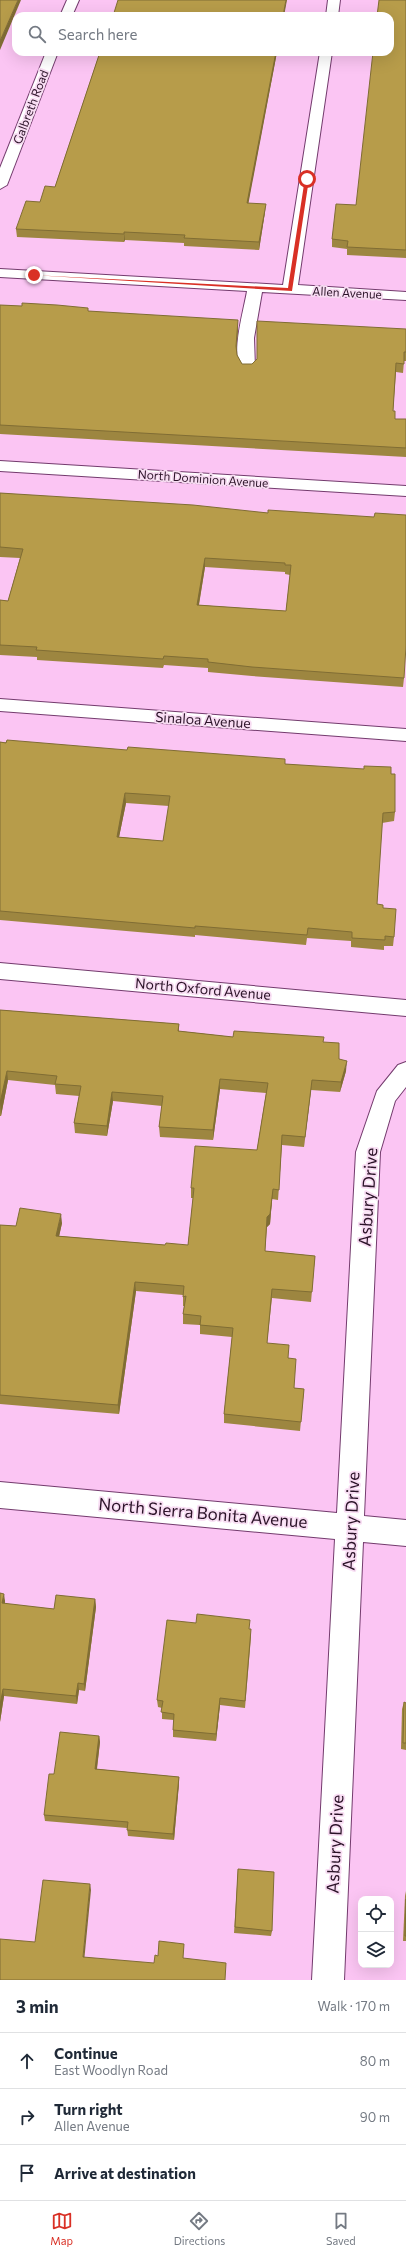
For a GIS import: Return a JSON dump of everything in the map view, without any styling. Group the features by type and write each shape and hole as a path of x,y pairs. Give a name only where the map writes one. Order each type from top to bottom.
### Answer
{"street":[{"path":"68,12 73,0"},
{"path":"332,12 334,0"},
{"name":"Galbreth Road","path":"0,185 50,56"},
{"path":"290,290 325,56"},
{"name":"Allen Avenue","path":"0,273 406,296"},
{"path":"247,368 245,358 246,339 255,288"},
{"name":"North Dominion Avenue","path":"0,466 406,492"},
{"name":"Sinaloa Avenue","path":"0,705 406,735"},
{"name":"North Oxford Avenue","path":"0,971 406,1008"},
{"name":"Asbury Drive","path":"328,1980 368,1152 385,1096 406,1071"},
{"name":"North Sierra Bonita Avenue","path":"0,1495 406,1533"}],"building":[{"path":"0,0 18,0 12,12 0,41"},
{"path":"118,0 286,0 284,12 114,12"},
{"path":"379,0 406,0 406,250 347,247 348,241 332,239 336,204 356,205 373,56 394,56 394,12 378,12"},
{"path":"99,56 275,56 247,203 266,204 259,242 184,238 185,235 16,229 26,201 40,202 45,186 55,187"},
{"path":"22,303 88,308 88,311 238,320 236,346 237,355 242,364 252,364 257,359 257,321 406,329 406,352 404,352 404,364 396,363 393,411 395,411 395,419 406,419 406,448 0,425 0,305 22,306"},
{"path":"0,493 193,505 268,513 268,510 374,517 375,513 406,515 406,646 404,678 252,667 208,662 208,659 164,656 163,659 36,650 37,647 0,645 0,600 8,601 23,549 0,547","holes":["205,558 285,563 285,565 291,565 286,611 197,605"]},
{"path":"7,740 127,750 128,747 285,759 285,764 364,769 364,766 391,767 391,774 395,774 395,812 383,813 377,904 383,905 383,908 396,909 394,937 385,936 385,940 352,938 352,932 308,928 307,935 195,926 195,928 0,911 0,742 6,743","holes":["125,793 170,796 163,841 117,837"]},
{"path":"0,1010 179,1024 178,1031 233,1037 234,1031 324,1037 323,1042 339,1043 339,1059 347,1061 341,1082 312,1080 305,1137 282,1135 279,1190 273,1189 270,1214 267,1217 265,1251 315,1256 312,1292 272,1289 267,1343 289,1345 288,1358 296,1359 294,1388 304,1389 301,1422 224,1414 233,1328 200,1325 201,1316 183,1314 186,1296 183,1297 184,1286 135,1282 118,1405 0,1395 0,1225 16,1226 20,1208 61,1214 56,1236 165,1245 166,1243 188,1245 194,1188 191,1188 195,1146 257,1150 268,1083 220,1079 213,1130 159,1127 163,1096 112,1092 107,1126 74,1123 81,1086 55,1084 57,1076 7,1071 0,1103"},
{"path":"0,1593 4,1594 2,1603 54,1609 56,1595 95,1599 84,1684 78,1683 76,1696 3,1689 0,1705"},
{"path":"197,1614 250,1620 249,1629 251,1629 245,1701 220,1698 216,1734 173,1730 174,1714 161,1712 163,1701 157,1700 167,1620 196,1623"},
{"path":"404,1702 406,1703 406,1743 403,1743"},
{"path":"60,1732 99,1736 95,1769 179,1777 173,1834 127,1830 128,1822 44,1815 49,1774 54,1774"},
{"path":"238,1869 274,1872 272,1931 235,1927"},
{"path":"43,1880 90,1884 83,1957 154,1963 155,1955 158,1956 159,1941 184,1944 183,1958 226,1963 225,1980 0,1980 0,1939 35,1942"},
{"path":"406,1899 406,1936 405,1936"}],"route":[{"path":"34,275 290,290 307,179"}]}
